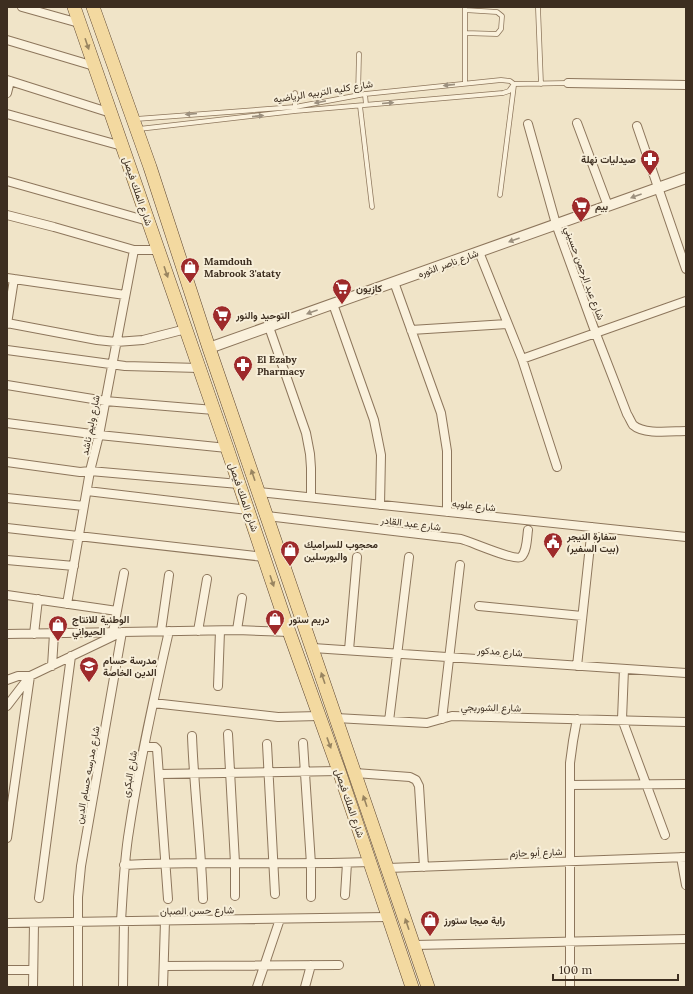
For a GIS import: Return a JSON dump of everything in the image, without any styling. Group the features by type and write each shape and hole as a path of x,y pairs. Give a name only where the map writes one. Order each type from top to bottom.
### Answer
{"main road":[{"name":"شارع الملك فيصل","path":"74,7 339,771 412,987"},
{"name":"شارع الملك فيصل","path":"93,7 160,196 209,348 428,987"},
{"path":"131,172 142,174 150,167"},
{"path":"140,199 150,193 160,196"}],"street":[{"path":"22,7 79,23"},
{"path":"7,40 94,66"},
{"path":"7,93 9,81 111,113"},
{"name":"شارع كليه التربيه الرياضيه","path":"568,83 686,85"},
{"path":"8,117 122,146"},
{"path":"577,123 608,206"},
{"name":"شارع عبد الرحمن حسيني","path":"528,124 556,224 627,414 633,425 643,430 686,431"},
{"path":"637,126 686,269"},
{"name":"شارع ناصر الثوره","path":"209,348 686,178"},
{"path":"7,181 148,221"},
{"path":"7,215 134,250 158,250"},
{"name":"شارع وليم ناشد","path":"67,604 80,536 90,471 99,435 134,250"},
{"path":"479,252 522,359 557,466"},
{"path":"125,295 11,278 7,324 116,342 142,340 186,329"},
{"path":"394,282 441,413 447,451 447,512"},
{"path":"522,359 686,301"},
{"path":"333,304 379,438 381,455 380,505"},
{"path":"411,330 508,324"},
{"path":"269,327 306,433 311,461 311,498"},
{"path":"7,350 135,367 199,368"},
{"path":"7,385 105,401 214,410"},
{"path":"7,423 99,435 227,448"},
{"path":"7,462 80,472 90,471 240,484"},
{"path":"87,491 248,510"},
{"name":"شارع علوبه","path":"259,492 686,537"},
{"path":"7,498 84,506"},
{"name":"شارع عبد القادر","path":"267,516 461,539 516,558 520,557 524,553 528,530"},
{"path":"577,666 592,527"},
{"path":"7,528 264,557"},
{"path":"349,650 357,557"},
{"path":"389,721 409,557"},
{"path":"7,560 74,566"},
{"path":"442,719 460,566"},
{"path":"113,632 124,573"},
{"name":"شارع البكرى","path":"123,987 124,865 128,832 153,703 165,631 169,576"},
{"path":"198,631 207,578"},
{"path":"7,595 117,611"},
{"path":"237,630 242,598"},
{"path":"34,634 38,599"},
{"path":"479,606 582,616"},
{"path":"7,634 237,630 290,632"},
{"path":"218,686 220,631"},
{"path":"7,680 18,676 30,676 122,632"},
{"name":"شارع مدرسه حسام الدين","path":"78,987 78,897 84,847 122,632"},
{"path":"52,666 54,634"},
{"name":"شارع مدكور","path":"313,648 686,673"},
{"path":"38,898 71,656"},
{"path":"624,669 622,719 665,835"},
{"path":"7,706 30,676"},
{"path":"7,838 30,676"},
{"path":"153,703 278,717 320,716"},
{"name":"شارع الشوربجي","path":"336,718 427,723 452,716 622,719 686,722"},
{"path":"570,987 570,785 571,755 577,719"},
{"path":"228,734 235,863 235,896"},
{"path":"192,736 193,774 202,863 203,899"},
{"path":"303,743 311,864 311,898"},
{"path":"267,744 275,894"},
{"path":"144,747 155,747 157,749 168,899"},
{"path":"159,774 339,771"},
{"path":"355,773 410,777 416,780 419,786 424,866"},
{"path":"570,785 686,784"},
{"path":"683,857 686,885"},
{"name":"شارع أبو حازم","path":"388,868 683,857"},
{"path":"124,865 165,863 311,864 370,862"},
{"path":"344,895 347,863"},
{"name":"شارع حسن الصبان","path":"7,923 388,917"},
{"path":"257,987 280,919"},
{"path":"163,987 165,921"},
{"path":"33,987 34,923"},
{"path":"414,945 686,939"},
{"path":"164,966 339,965"},
{"path":"305,987 311,966"},
{"path":"7,970 33,970"}],"lane":[{"path":"538,8 541,84"},
{"path":"465,33 497,34 501,29 502,16 497,12 465,9 465,33 465,83"},
{"path":"358,95 360,54"},
{"name":"شارع كليه التربيه الرياضيه","path":"134,124 233,118 295,109 358,95 465,83 502,80 510,81 514,84 568,83"},
{"name":"شارع كليه التربيه الرياضيه","path":"134,124 232,111 360,106 503,93 509,91 514,84"},
{"path":"500,195 514,84"},
{"path":"295,92 295,109"},
{"path":"365,94 366,105"},
{"path":"360,106 372,207"},
{"path":"232,111 233,118"}],"place":[{"name":"صيدليات نهلة","path":"650,176"},
{"name":"بيم","path":"581,223"},
{"name":"Mamdouh Mabrook 3'ataty","path":"190,284"},
{"name":"كازيون","path":"342,305"},
{"name":"التوحيد والنور","path":"222,332"},
{"name":"El Ezaby Pharmacy","path":"243,382"},
{"name":"سفارة النيجر (بيت السفير)","path":"553,559"},
{"name":"محجوب للسراميك والبورسلين","path":"290,567"},
{"name":"دريم ستور","path":"275,636"},
{"name":"الوطنية للانتاج الحيواني","path":"58,642"},
{"name":"مدرسة حسام الدين الخاصة","path":"89,683"},
{"name":"راية ميجا ستورز","path":"430,937"}]}
